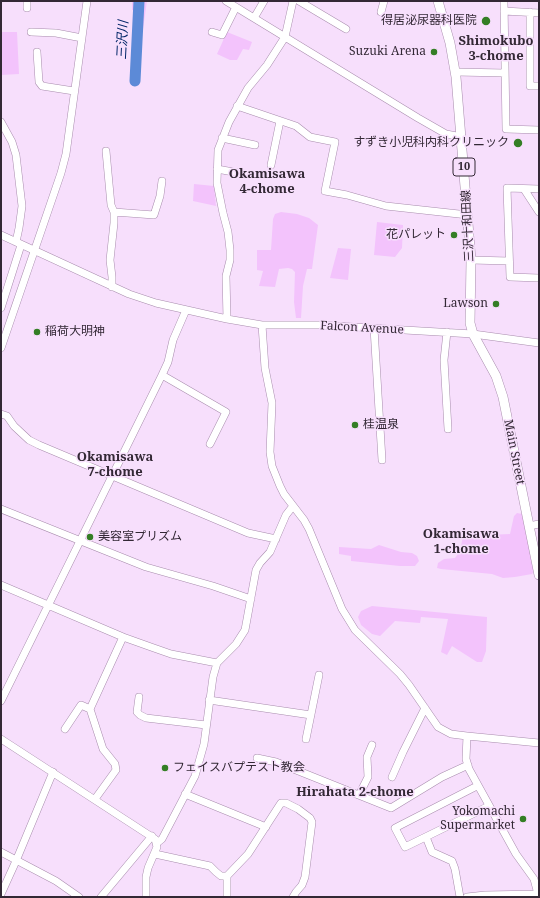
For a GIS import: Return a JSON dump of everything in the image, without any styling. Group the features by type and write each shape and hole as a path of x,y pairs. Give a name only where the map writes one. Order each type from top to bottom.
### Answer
{"main road":[{"name":"三沢十和田線","path":"438,1 456,72 471,260 470,323 473,334"},
{"name":"Main Street","path":"473,334 496,376 503,397 539,575"}],"street":[{"path":"1,348 64,160 87,1"},
{"path":"226,1 418,118 446,134 462,137"},
{"path":"254,18 264,1"},
{"path":"227,319 226,276 230,260 230,250 228,232 217,183 216,169 218,150 237,106 248,88 267,65 285,37 293,1"},
{"path":"299,1 346,29"},
{"path":"381,12 384,1"},
{"path":"504,1 506,129 539,130"},
{"path":"212,32 222,35 236,7"},
{"path":"504,11 539,12"},
{"path":"530,12 530,86 539,86"},
{"path":"31,32 56,33 82,38"},
{"path":"37,52 39,82 42,86 74,90"},
{"path":"456,72 505,73"},
{"path":"237,106 296,126 310,137 335,142 325,191 347,195 386,206 468,215"},
{"path":"271,165 280,121"},
{"path":"1,122 12,142 16,155 22,206 18,244 1,308"},
{"path":"222,138 255,145"},
{"path":"106,151 111,205 114,212 110,260 112,287"},
{"path":"216,169 244,174"},
{"path":"114,212 154,215 160,196 162,181"},
{"path":"539,189 507,188 510,277 539,278"},
{"path":"524,189 539,212"},
{"name":"Falcon Avenue","path":"1,236 112,287 156,303 227,319 262,325 319,325 447,332 539,343"},
{"path":"471,260 509,261"},
{"path":"1,701 162,375 186,310"},
{"path":"262,325 265,368 272,403 269,441 272,466 282,490 309,529 342,609 354,630 400,674 438,727 443,731 451,734 539,743"},
{"path":"374,328 382,460"},
{"path":"447,332 444,360 448,428"},
{"path":"162,375 226,412 210,444"},
{"path":"1,414 7,416 14,426 29,440 112,477 248,533 276,539"},
{"path":"146,897 146,877 148,868 155,854 157,843 162,839 195,776 200,758 213,677 217,663 236,644 245,630 256,570 270,552 286,515 293,506"},
{"path":"1,509 146,567 213,586 251,599"},
{"path":"529,526 539,524"},
{"path":"1,585 122,637 171,654 217,663"},
{"path":"95,799 116,770 115,764 103,749 90,709 122,637"},
{"path":"306,739 319,675"},
{"path":"139,697 137,712 146,718 206,725"},
{"path":"209,700 311,715"},
{"path":"65,729 81,705 90,709"},
{"path":"392,777 425,708"},
{"path":"467,736 466,748 468,765 477,786 516,854 534,879 539,894 467,897"},
{"path":"1,739 152,836 157,843"},
{"path":"359,795 368,777 367,758 372,745"},
{"path":"257,758 276,762 391,808 442,777 468,765"},
{"path":"1,894 53,772"},
{"path":"477,786 395,828 405,847 489,806"},
{"path":"186,794 266,827"},
{"path":"227,897 227,876 248,854 281,803 286,803 298,809 310,818 312,822 305,877 302,885 293,897"},
{"path":"101,897 152,836"},
{"path":"426,837 432,852 452,861 460,897"},
{"path":"1,852 56,881 79,897"},
{"path":"155,854 210,866 221,876 227,876"}],"shaded area":[{"path":"132,1 147,1 143,29 139,28 140,11 132,10"},
{"path":"1,32 17,32 19,74 1,75"},
{"path":"227,32 252,42 249,50 243,49 237,60 230,60 217,54"},
{"path":"194,184 214,186 216,206 193,201"},
{"path":"281,212 297,214 309,218 318,225 312,269 307,269 303,286 301,318 296,318 294,302 295,272 292,269 279,269 275,287 259,286 263,271 257,270 257,250 271,250 273,219 275,214"},
{"path":"377,222 403,225 402,248 395,257 374,255"},
{"path":"338,248 351,249 348,280 330,278"},
{"path":"517,513 522,514 534,571 532,574 503,578 492,574 437,568 438,563 444,559 455,558 460,551 463,536 510,534 514,516"},
{"path":"379,545 401,552 412,553 417,556 419,561 415,566 400,566 351,561 351,556 339,554 339,547 371,549"},
{"path":"372,606 487,617 486,651 482,662 477,662 452,646 447,655 441,652 448,619 421,617 420,623 395,621 380,636 372,634 361,625 358,617 361,611"}],"waterway":[{"name":"三沢川","path":"135,81 139,1"}],"place":[{"name":"得居泌尿器科医院","path":"486,21"},
{"name":"Suzuki Arena","path":"434,52"},
{"name":"すずき小児科内科クリニック","path":"518,143"},
{"name":"花パレット","path":"454,235"},
{"name":"Lawson","path":"496,304"},
{"name":"稲荷大明神","path":"37,332"},
{"name":"桂温泉","path":"355,425"},
{"name":"美容室プリズム","path":"90,537"},
{"name":"フェイスバプテスト教会","path":"165,768"},
{"name":"Yokomachi Supermarket","path":"523,819"}],"district":[{"name":"Shimokubo 3-chome","path":"496,48"},
{"name":"Okamisawa 4-chome","path":"267,182"},
{"name":"Okamisawa 7-chome","path":"115,464"},
{"name":"Okamisawa 1-chome","path":"461,542"},
{"name":"Hirahata 2-chome","path":"355,792"}]}
